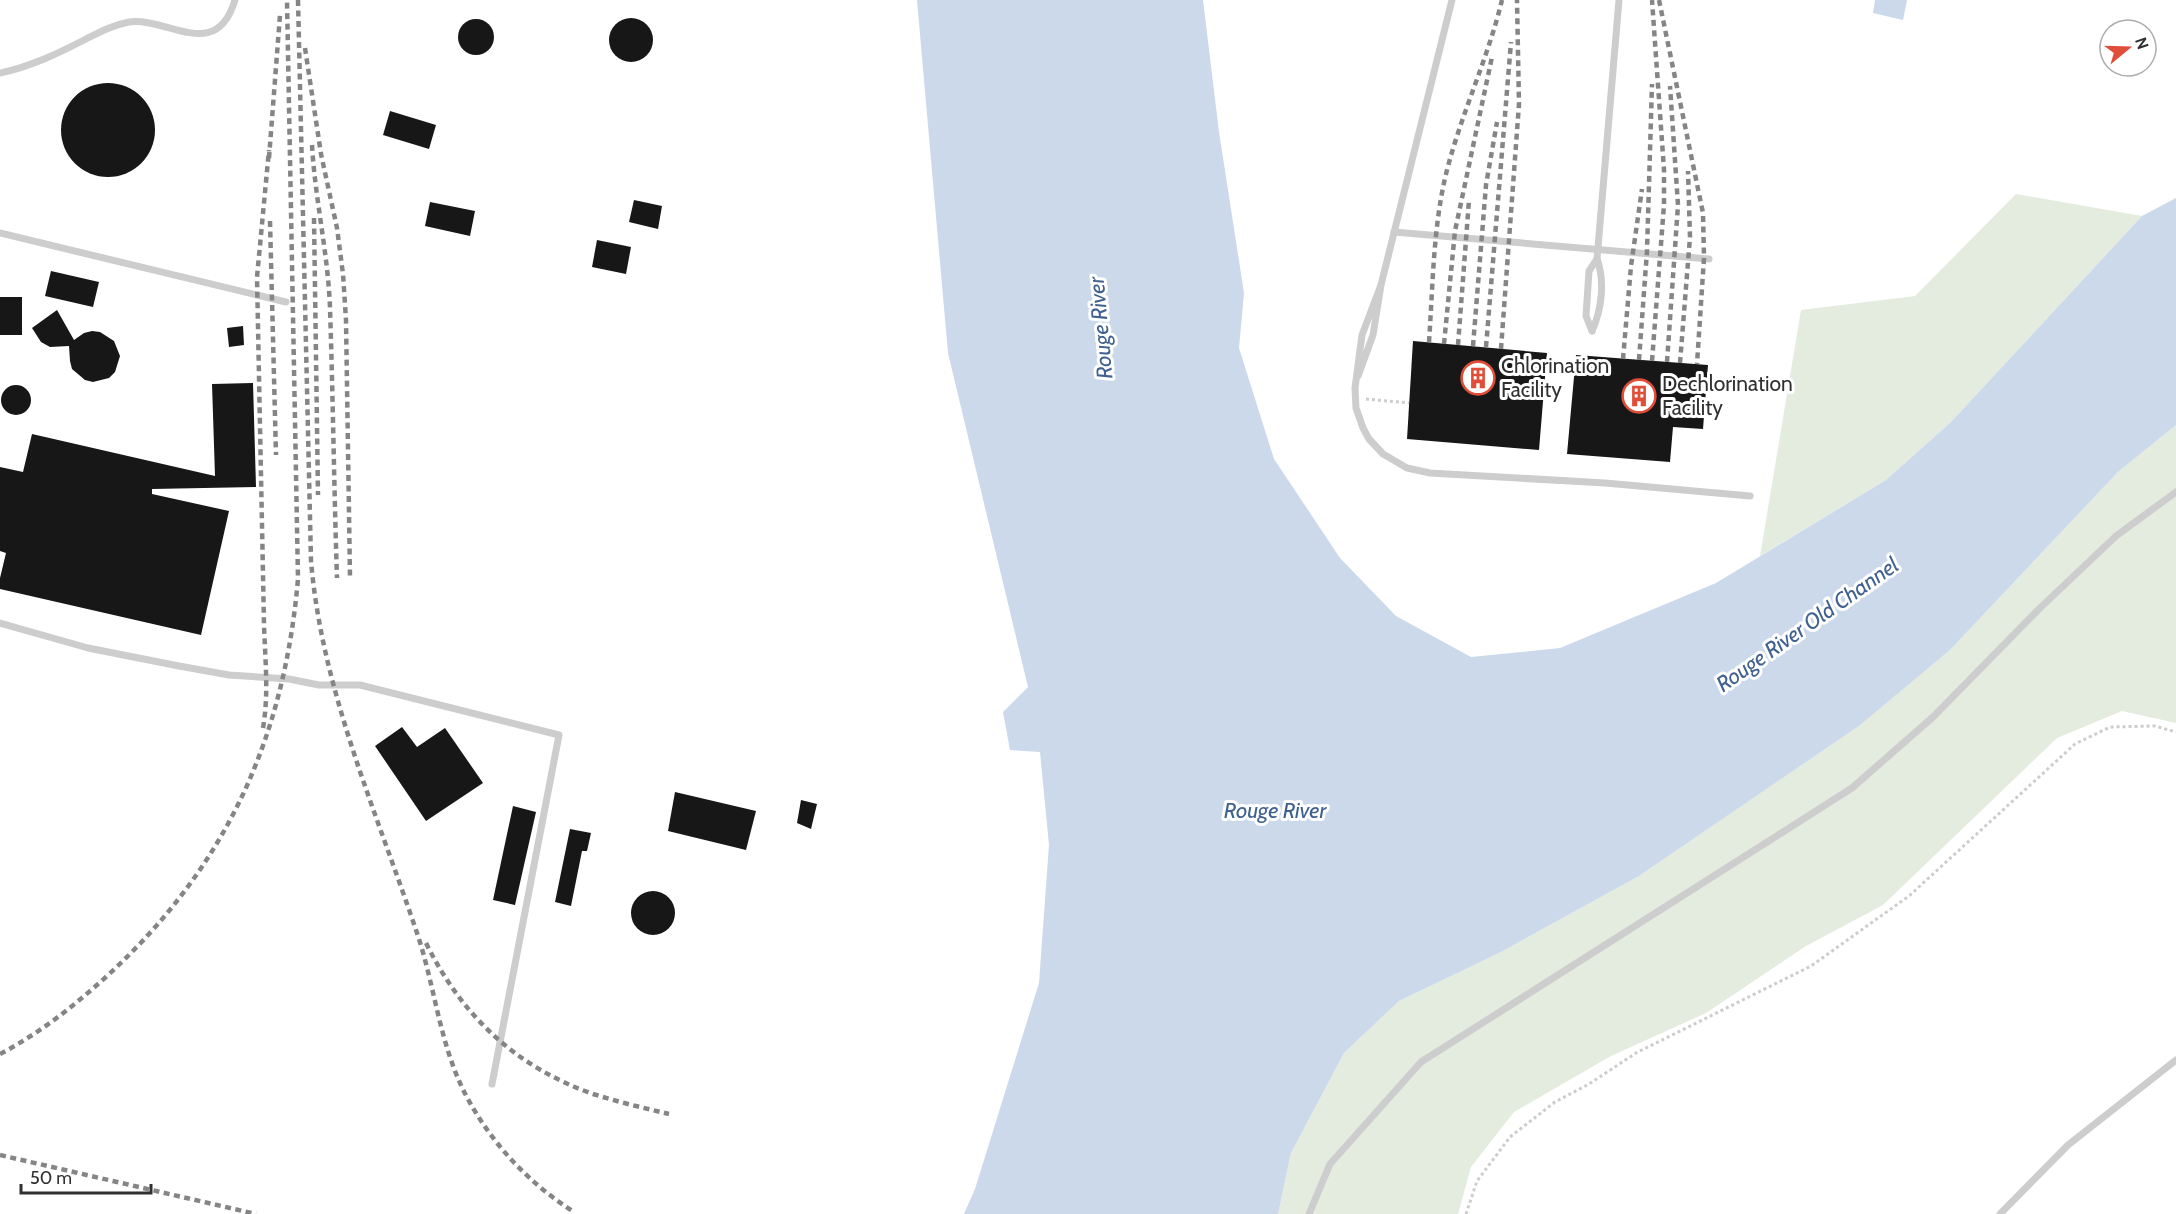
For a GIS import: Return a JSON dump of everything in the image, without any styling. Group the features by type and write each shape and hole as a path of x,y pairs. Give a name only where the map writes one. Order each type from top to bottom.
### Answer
{"lane":[{"path":"1,73 38,61 113,25 132,22 152,24 193,34 210,32 217,28 232,10 235,0"},
{"path":"1452,0 1381,285 1373,335 1358,376 1355,398 1363,428 1376,447 1391,460 1419,471 1605,483 1750,496"},
{"path":"1597,259 1589,271 1586,316 1592,331 1599,317 1601,294 1602,272 1597,259 1597,249 1619,0"},
{"path":"1394,232 1709,259"},
{"path":"0,233 286,302"},
{"path":"1309,1214 1330,1164 1421,1062 1852,788 1933,717 2038,609 2116,536 2176,492"},
{"path":"0,623 88,648 230,675 289,679 319,685 360,685 559,735 492,1084"},
{"path":"2000,1214 2068,1145 2176,1060"}],"path":[{"path":"1355,398 1409,403"},
{"path":"1466,1214 1477,1181 1510,1137 1555,1101 1589,1084 1636,1053 1811,966 1909,896 2075,744 2110,728 2155,726 2176,732"}],"shaded area":[{"path":"2016,194 2142,216 1951,422 1886,480 1760,556 1801,310 1915,296"},
{"path":"2176,425 2176,723 2122,711 2057,738 1883,905 1806,946 1706,1013 1611,1056 1514,1112 1471,1167 1458,1214 1278,1214 1291,1153 1344,1053 1399,1001 1499,953 1639,876 1859,726 1950,650 2118,472"}],"water":[{"name":"Rouge River","path":"917,0 1203,0 1219,132 1244,293 1239,348 1274,459 1340,558 1396,616 1471,657 1560,648 1716,583 1886,480 1951,422 2142,216 2176,198 2176,425 2118,472 1950,650 1859,726 1639,876 1499,953 1399,1001 1344,1053 1291,1153 1278,1214 964,1214 975,1189 1039,983 1049,845 1040,752 1010,750 1003,712 1028,687 948,353"},
{"path":"1875,0 1907,0 1903,20 1873,13"}],"building":[{"path":"631,18 646,25 653,40 646,55 631,62 616,55 609,40 616,25"},
{"path":"476,19 489,24 494,37 489,50 476,55 463,50 458,37 463,24"},
{"path":"108,83 126,87 141,97 151,112 155,130 151,148 141,163 126,173 108,177 90,173 75,163 65,148 61,130 65,112 75,97 90,87"},
{"path":"390,111 436,125 429,149 383,135"},
{"path":"634,200 662,206 658,229 629,222"},
{"path":"430,202 475,211 470,236 425,226"},
{"path":"597,240 631,247 626,274 592,267"},
{"path":"51,271 99,282 93,307 45,296"},
{"path":"0,297 22,297 22,335 0,335"},
{"path":"57,310 74,340 92,331 100,332 114,341 120,356 115,372 109,378 93,382 85,380 72,369 69,346 50,347 41,342 32,328"},
{"path":"243,326 244,345 229,347 227,328"},
{"name":"Chlorination Facility","path":"1413,341 1547,353 1539,450 1407,439"},
{"name":"Dechlorination Facility","path":"1576,355 1708,365 1703,429 1673,427 1670,462 1567,454"},
{"path":"253,383 256,487 152,489 152,494 229,511 201,635 0,589 0,578 6,553 0,551 0,467 23,472 32,434 215,476 212,384"},
{"path":"16,385 27,389 31,400 27,411 16,415 5,411 1,400 5,389"},
{"path":"402,727 417,747 445,728 483,783 426,821 375,746"},
{"path":"675,792 756,811 746,850 668,831"},
{"path":"801,800 817,804 811,829 797,823"},
{"path":"513,806 536,812 515,905 493,900"},
{"path":"570,829 591,833 587,851 582,851 571,906 555,902"},
{"path":"653,891 661,892 669,897 674,905 674,921 669,929 661,934 653,935 645,934 637,929 632,921 631,913 632,905 637,897 645,892"}],"railway":[{"path":"0,1054 43,1028 95,987 149,934 185,890 216,845 242,797 263,746 279,693 291,638 298,579 287,0"},
{"path":"298,0 311,561 317,609 327,657 353,751 418,936 445,1040 459,1081 479,1118 514,1163 574,1212"},
{"path":"1429,342 1434,255 1442,191 1453,148 1490,43 1502,0"},
{"path":"1501,349 1519,104 1517,0"},
{"path":"1652,0 1664,170 1664,205 1652,361"},
{"path":"1659,0 1703,213 1704,258 1697,364"},
{"path":"269,158 280,15"},
{"path":"1486,347 1511,42"},
{"path":"305,48 343,274 346,320 350,578"},
{"path":"1444,344 1455,231 1492,57"},
{"path":"1639,360 1647,251 1652,84"},
{"path":"1667,362 1678,205 1670,86"},
{"path":"1473,346 1486,185 1497,122"},
{"path":"312,145 330,308 337,578"},
{"path":"263,728 266,676 257,277 269,150"},
{"path":"1680,363 1690,237 1688,171"},
{"path":"1623,359 1631,266 1642,189"},
{"path":"1458,345 1469,200"},
{"path":"314,218 318,495"},
{"path":"270,221 276,455"},
{"path":"426,943 456,994 474,1016 516,1054 565,1083 593,1094 669,1114"},
{"path":"0,1155 256,1214"}],"place":[{"name":"Chlorination Facility","path":"1478,378"},
{"name":"Dechlorination Facility","path":"1639,396"}],"water label":[{"name":"Rouge River Old Channel","path":"1807,624"}]}
